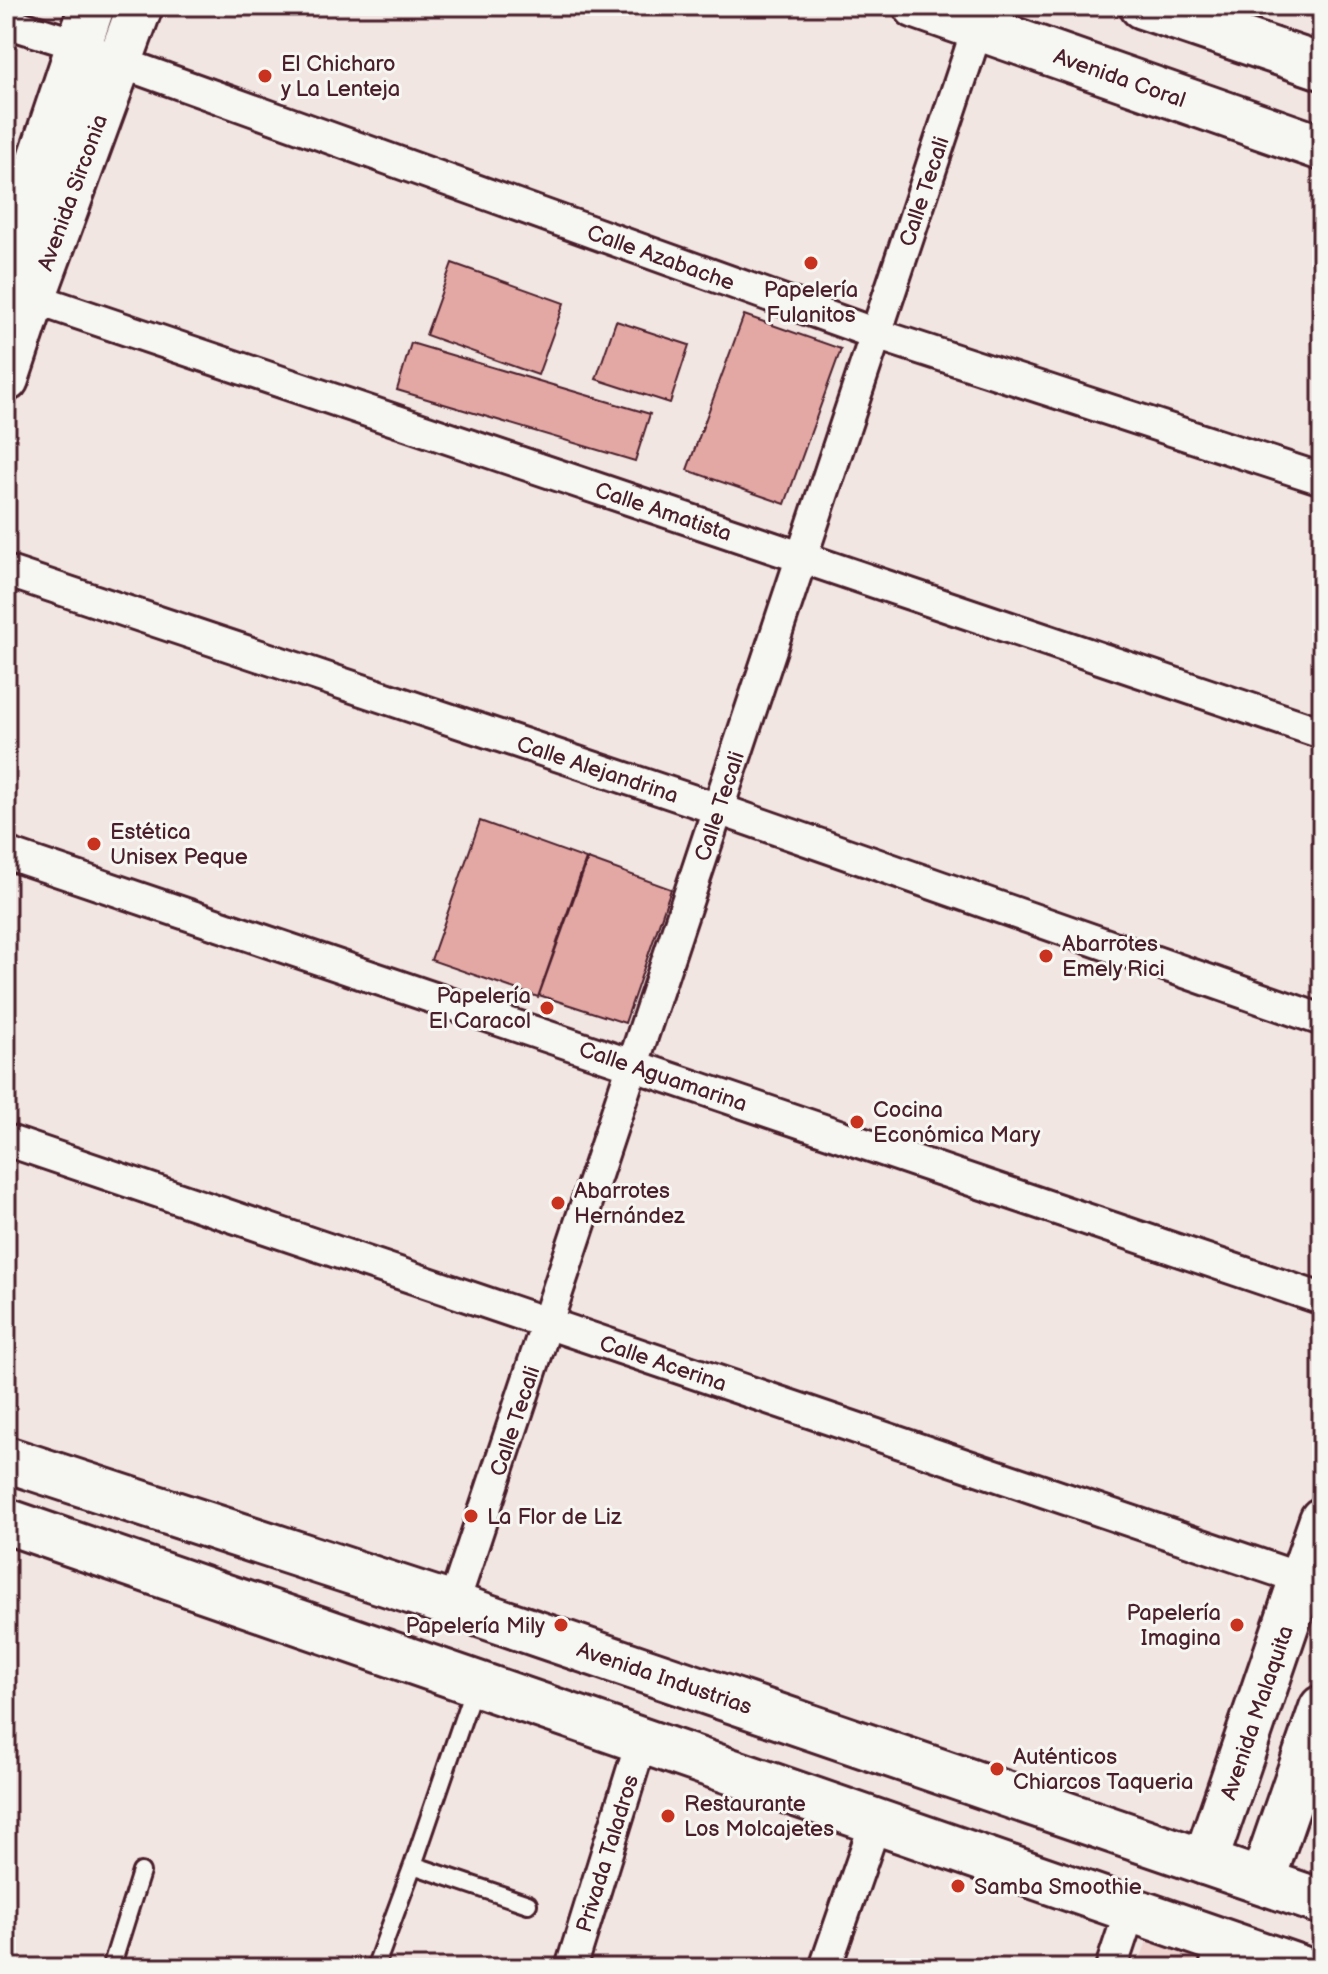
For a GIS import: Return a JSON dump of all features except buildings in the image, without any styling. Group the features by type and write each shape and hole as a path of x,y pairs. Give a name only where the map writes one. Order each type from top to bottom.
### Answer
{"main road":[{"name":"Avenida Sirconia","path":"6,379 19,294 140,6"},
{"name":"Avenida Coral","path":"916,6 981,17 1322,148"},
{"path":"1142,6 1322,67"},
{"name":"Avenida Sirconia","path":"6,263 86,26"},
{"name":"Avenida Industrias","path":"6,1459 453,1605 1322,1902"},
{"name":"Avenida Malaquita","path":"1205,1862 1312,1582 1322,1520"},
{"path":"6,1521 642,1739 1130,1911 1211,1954 1300,1968"},
{"path":"1262,1881 1322,1708"}],"street":[{"name":"Calle Tecali","path":"453,1605 981,17"},
{"name":"Calle Azabache","path":"6,22 86,26 119,62 876,334 1322,479"},
{"name":"Calle Amatista","path":"19,294 1322,733"},
{"name":"Calle Alejandrina","path":"6,571 718,809 1322,1020"},
{"name":"Calle Aguamarina","path":"6,853 1322,1299"},
{"name":"Calle Acerina","path":"6,1140 1312,1582"},
{"name":"Privada Taladros","path":"571,1968 642,1739"},
{"path":"825,1968 876,1821"},
{"path":"1111,1968 1130,1911"}],"lane":[{"path":"375,1968 476,1682"},
{"path":"413,1865 528,1904"},
{"path":"111,1968 141,1872"}],"shaded area":[{"path":"1148,1938 1236,1968 1137,1968"}],"place":[{"name":"El Chicharo y La Lenteja","path":"265,76"},
{"name":"Papelería Fulanitos","path":"811,263"},
{"name":"Estética Unisex Peque","path":"94,844"},
{"name":"Abarrotes Emely Rici","path":"1046,956"},
{"name":"Papelería El Caracol","path":"547,1008"},
{"name":"Cocina Económica Mary","path":"857,1122"},
{"name":"Abarrotes Hernández","path":"558,1203"},
{"name":"La Flor de Liz","path":"471,1516"},
{"name":"Papelería Mily","path":"561,1625"},
{"name":"Papelería Imagina","path":"1237,1625"},
{"name":"Auténticos Chiarcos Taqueria","path":"997,1769"},
{"name":"Restaurante Los Molcajetes","path":"668,1816"},
{"name":"Samba Smoothie","path":"958,1886"}]}
